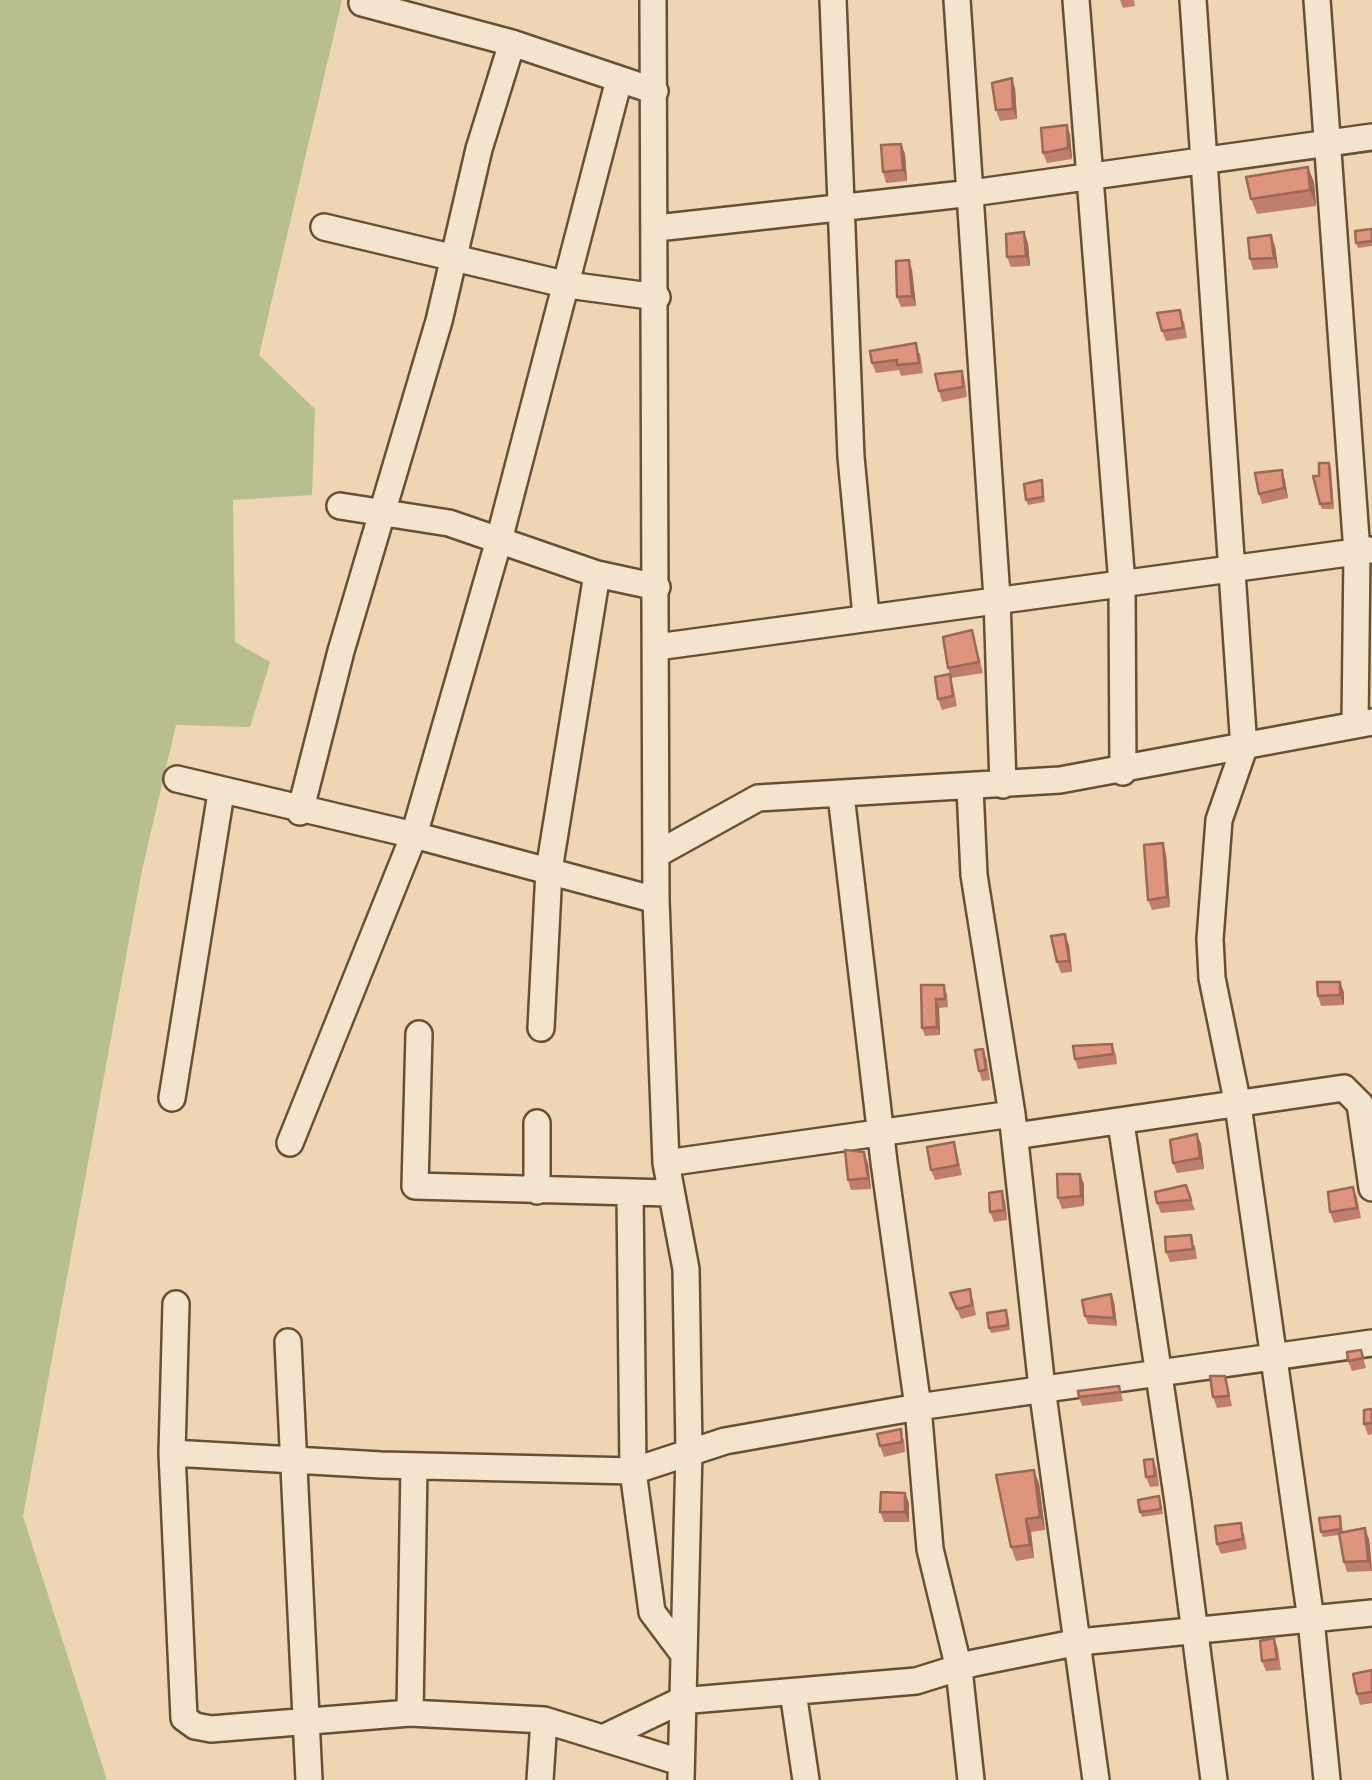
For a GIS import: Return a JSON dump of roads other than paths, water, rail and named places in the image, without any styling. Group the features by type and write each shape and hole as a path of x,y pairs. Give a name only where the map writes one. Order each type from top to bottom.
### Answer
{"street":[{"path":"176,1304 172,1453 184,1718 195,1726 211,1728 410,1713 544,1720 604,1736 681,1771 689,1451 686,1269 666,1163 656,900 658,297 653,0"},
{"path":"833,0 851,457 866,616"},
{"path":"956,0 997,598 1003,785"},
{"path":"1076,0 1122,584 1123,772"},
{"path":"1193,0 1207,160 1244,748 1220,820 1210,939 1218,1016 1238,1105 1311,1620 1327,1780"},
{"path":"658,854 754,799 970,788 1123,772 1364,724 1365,551 1317,0"},
{"path":"362,3 512,43 655,90"},
{"path":"300,812 454,260 479,148 512,43"},
{"path":"290,1143 414,835 499,540 619,80"},
{"path":"657,228 972,193 1372,136"},
{"path":"324,227 568,285 658,297"},
{"path":"340,506 449,523 598,574 656,587"},
{"path":"656,648 997,598 1365,551"},
{"path":"540,1028 550,870 598,574"},
{"path":"177,779 300,812 414,835 656,900"},
{"path":"970,788 974,875 1014,1125 1042,1388 1096,1780"},
{"path":"172,1098 221,793"},
{"path":"841,794 880,1135 918,1407 930,1549 959,1669 971,1780"},
{"path":"420,1034 415,1186 670,1193"},
{"path":"666,1163 880,1135 1014,1125 1122,1124 1306,1090 1350,1090 1360,1104 1372,1188"},
{"path":"537,1124 537,1191"},
{"path":"1122,1124 1214,1780"},
{"path":"630,1193 633,1470 652,1612 682,1652"},
{"path":"288,1342 309,1780"},
{"path":"172,1453 414,1466 633,1470 689,1451 918,1407 1372,1344"},
{"path":"410,1713 414,1466"},
{"path":"604,1736 680,1701 916,1680 1079,1642 1366,1616"},
{"path":"793,1692 806,1780"},
{"path":"540,1780 544,1720"}]}
